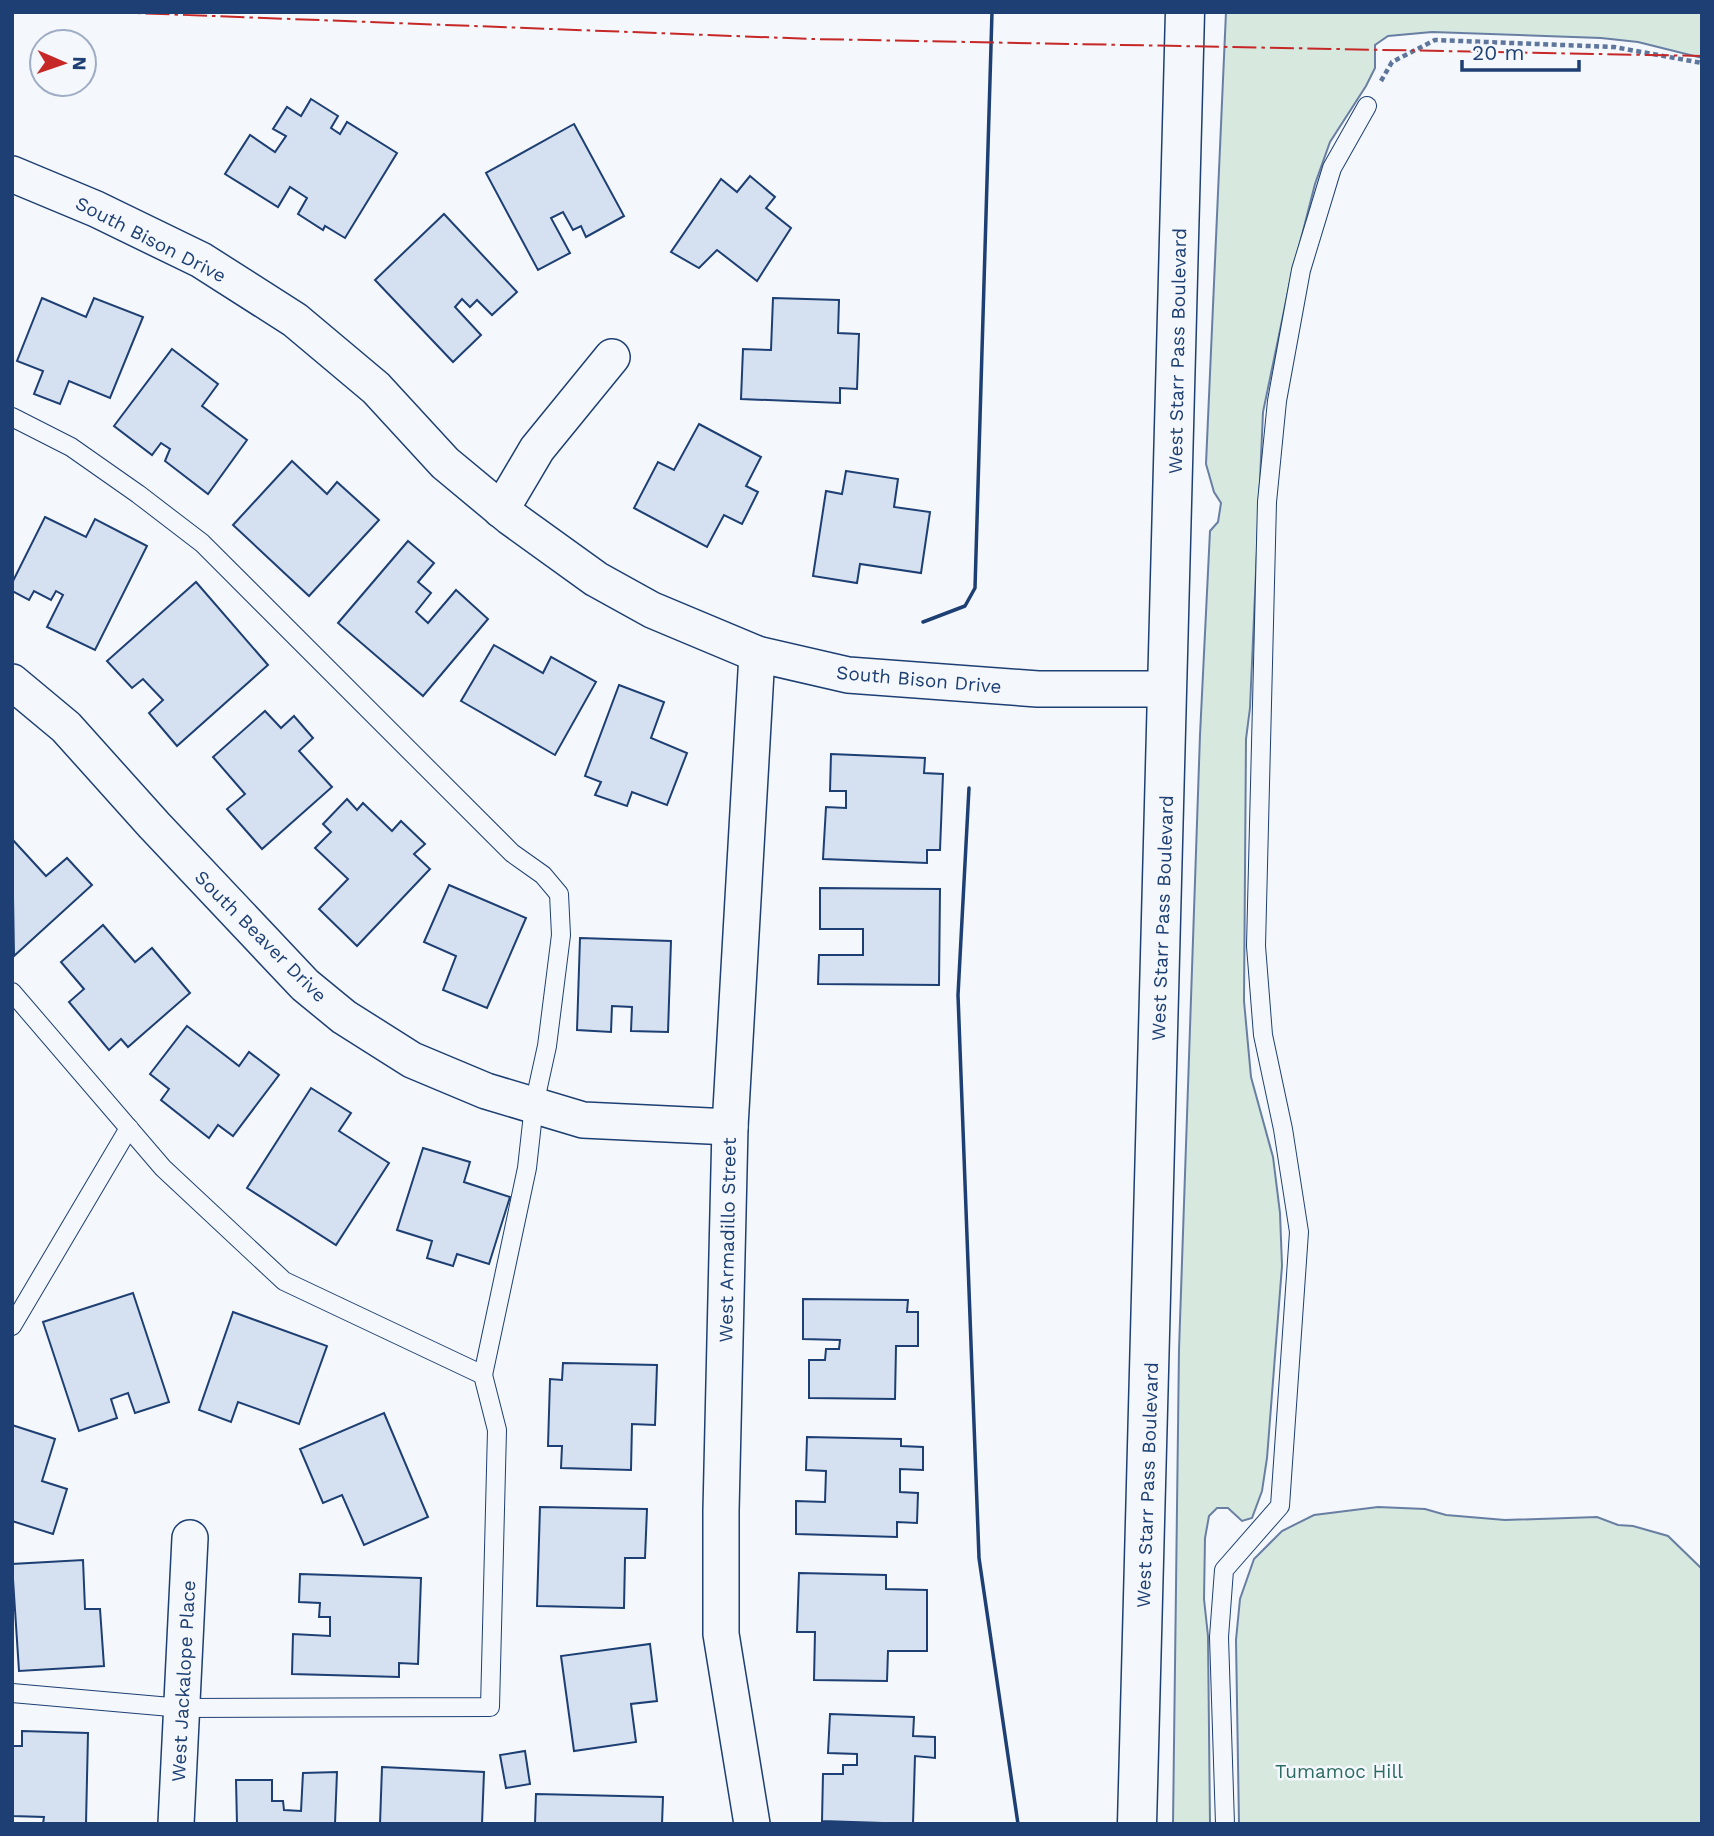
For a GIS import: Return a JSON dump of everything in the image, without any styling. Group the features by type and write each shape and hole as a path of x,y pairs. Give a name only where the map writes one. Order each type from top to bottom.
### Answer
{"main road":[{"name":"West Starr Pass Boulevard","path":"1137,1824 1185,12"}],"street":[{"name":"South Bison Drive","path":"12,174 96,209 201,260 295,320 376,388 445,463 501,510 596,579 652,610 757,654 848,675 1038,689 1168,689"},
{"path":"501,510 537,449 612,357"},
{"name":"West Armadillo Street","path":"752,1824 721,1634 730,1127 757,654"},
{"name":"South Beaver Drive","path":"12,682 66,727 305,985 344,1017 412,1060 486,1091 583,1120 730,1127"},
{"name":"West Jackalope Place","path":"177,1824 190,1538"}],"lane":[{"path":"1225,1824 1219,1637 1224,1570 1280,1506 1299,1232 1283,1129 1262,1035 1256,946 1268,502 1277,401 1301,270 1332,168 1367,106"},
{"path":"12,416 71,447 202,543 512,853 543,875 559,894 561,935 547,1046 534,1105 527,1168 483,1375 497,1430 490,1707 182,1708 12,1693"},
{"path":"12,992 163,1168 284,1281 483,1375"},
{"path":"12,1326 129,1128"}],"path":[{"path":"1367,106 1392,62 1435,40 1614,47 1702,63"}],"green space":[{"path":"1226,12 1702,12 1702,58 1638,42 1601,38 1432,32 1388,36 1375,45 1375,68 1330,142 1315,184 1290,282 1263,412 1250,708 1246,739 1244,1001 1251,1077 1273,1157 1280,1213 1282,1266 1267,1458 1262,1491 1252,1518 1242,1521 1228,1508 1217,1508 1209,1516 1205,1538 1204,1599 1208,1636 1210,1824 1173,1824 1179,1350 1200,735 1210,531 1218,522 1221,503 1214,492 1206,464"},
{"name":"Tumamoc Hill","path":"1378,1507 1425,1509 1446,1515 1505,1520 1597,1517 1618,1525 1633,1526 1668,1536 1702,1569 1702,1824 1239,1824 1236,1640 1240,1599 1254,1559 1282,1531 1314,1515"}],"building":[{"path":"311,99 338,116 331,128 340,134 347,122 397,153 345,238 325,226 323,230 298,214 307,198 290,187 278,207 225,174 250,135 275,152 286,136 273,129 287,107 301,116"},
{"path":"574,124 624,216 586,237 581,226 573,230 563,212 551,218 570,253 538,270 486,173"},
{"path":"750,176 775,197 766,208 791,228 757,281 717,250 699,268 671,252 721,179 737,192"},
{"path":"444,214 517,292 492,315 477,300 470,307 462,299 455,307 481,335 453,362 375,280"},
{"path":"42,298 86,317 94,298 143,317 110,398 69,381 60,404 34,394 43,371 17,361"},
{"path":"773,298 839,300 838,333 859,334 857,389 840,388 840,403 741,399 743,349 771,350"},
{"path":"172,349 218,384 202,406 247,440 208,494 165,461 170,449 161,443 152,455 114,426"},
{"path":"699,424 761,457 746,486 758,492 742,524 724,515 707,547 634,508 658,462 674,470"},
{"path":"292,461 327,494 337,482 379,520 309,596 233,525"},
{"path":"846,471 898,479 894,507 930,512 921,573 860,564 857,583 813,576 826,491 842,494"},
{"path":"45,517 86,537 95,519 147,546 95,650 47,627 63,595 56,591 51,600 34,591 29,600 12,591 12,583"},
{"path":"408,541 434,563 418,582 431,593 416,612 428,623 456,590 488,619 423,696 338,623"},
{"path":"196,582 268,665 177,746 149,713 163,700 143,679 132,688 107,661"},
{"path":"494,645 543,673 551,657 596,682 555,755 461,701"},
{"path":"619,685 664,702 651,738 687,753 667,805 632,792 627,806 595,795 601,782 585,776"},
{"path":"265,711 281,728 294,716 313,738 299,751 332,787 262,849 227,809 245,794 213,757"},
{"path":"831,754 925,758 924,773 943,774 940,850 927,850 927,863 823,859 826,807 846,808 846,791 830,791"},
{"path":"347,799 357,810 363,803 392,831 401,821 425,844 414,854 430,869 357,946 319,909 348,879 315,848 331,832 323,824"},
{"path":"12,839 46,876 67,858 92,885 14,956"},
{"path":"449,885 526,918 487,1008 443,990 456,956 424,942"},
{"path":"820,888 940,889 939,985 818,984 819,955 863,955 863,929 820,929"},
{"path":"103,925 135,962 152,948 190,993 128,1047 121,1039 109,1050 69,1002 84,989 61,962"},
{"path":"580,938 671,941 668,1032 631,1031 632,1007 612,1006 611,1032 577,1030"},
{"path":"187,1026 239,1066 249,1052 279,1075 233,1136 218,1125 209,1138 161,1100 169,1089 150,1074"},
{"path":"311,1088 351,1113 339,1131 389,1163 336,1245 247,1188"},
{"path":"423,1148 470,1162 464,1182 510,1197 489,1264 457,1254 453,1266 427,1258 432,1241 397,1230"},
{"path":"133,1293 169,1402 135,1413 128,1393 111,1399 117,1418 79,1431 43,1322"},
{"path":"803,1299 908,1300 907,1312 918,1312 918,1346 896,1346 895,1399 809,1398 809,1360 825,1360 826,1349 839,1349 840,1340 803,1339"},
{"path":"233,1312 327,1346 299,1424 238,1402 231,1422 199,1410"},
{"path":"563,1363 657,1365 655,1425 632,1424 631,1470 561,1468 562,1446 548,1446 550,1379 562,1380"},
{"path":"384,1413 428,1517 364,1545 342,1495 323,1503 300,1449"},
{"path":"12,1425 55,1439 42,1481 67,1489 53,1534 12,1521"},
{"path":"807,1437 901,1439 901,1446 923,1447 923,1470 900,1469 900,1492 918,1493 917,1523 897,1522 897,1537 796,1534 796,1501 825,1502 826,1471 806,1470"},
{"path":"540,1507 647,1509 645,1558 625,1558 624,1608 537,1606"},
{"path":"83,1560 85,1609 100,1609 104,1666 19,1671 12,1564"},
{"path":"799,1573 886,1575 886,1589 927,1590 927,1651 888,1651 887,1681 814,1680 815,1632 797,1632"},
{"path":"300,1574 421,1578 418,1664 399,1663 399,1677 292,1674 293,1634 330,1636 330,1617 319,1617 320,1603 299,1602"},
{"path":"650,1644 657,1701 631,1704 636,1742 574,1751 561,1656"},
{"path":"830,1714 914,1717 913,1736 935,1737 935,1758 915,1756 913,1824 822,1821 823,1774 843,1774 843,1765 857,1765 857,1754 828,1753"},
{"path":"22,1731 88,1733 86,1824 43,1824 44,1817 12,1816 12,1746 22,1746"},
{"path":"525,1751 530,1784 506,1788 500,1755"},
{"path":"382,1767 484,1772 482,1824 380,1824"},
{"path":"337,1772 335,1824 237,1824 236,1780 272,1780 272,1801 283,1801 284,1810 301,1811 303,1773"},
{"path":"536,1794 663,1797 662,1824 535,1824"}],"wall":[{"path":"923,622 965,606 975,588 992,12"},
{"path":"969,788 958,995 979,1558 1018,1824"}],"power":[{"path":"108,12 812,39 1702,56"}]}
